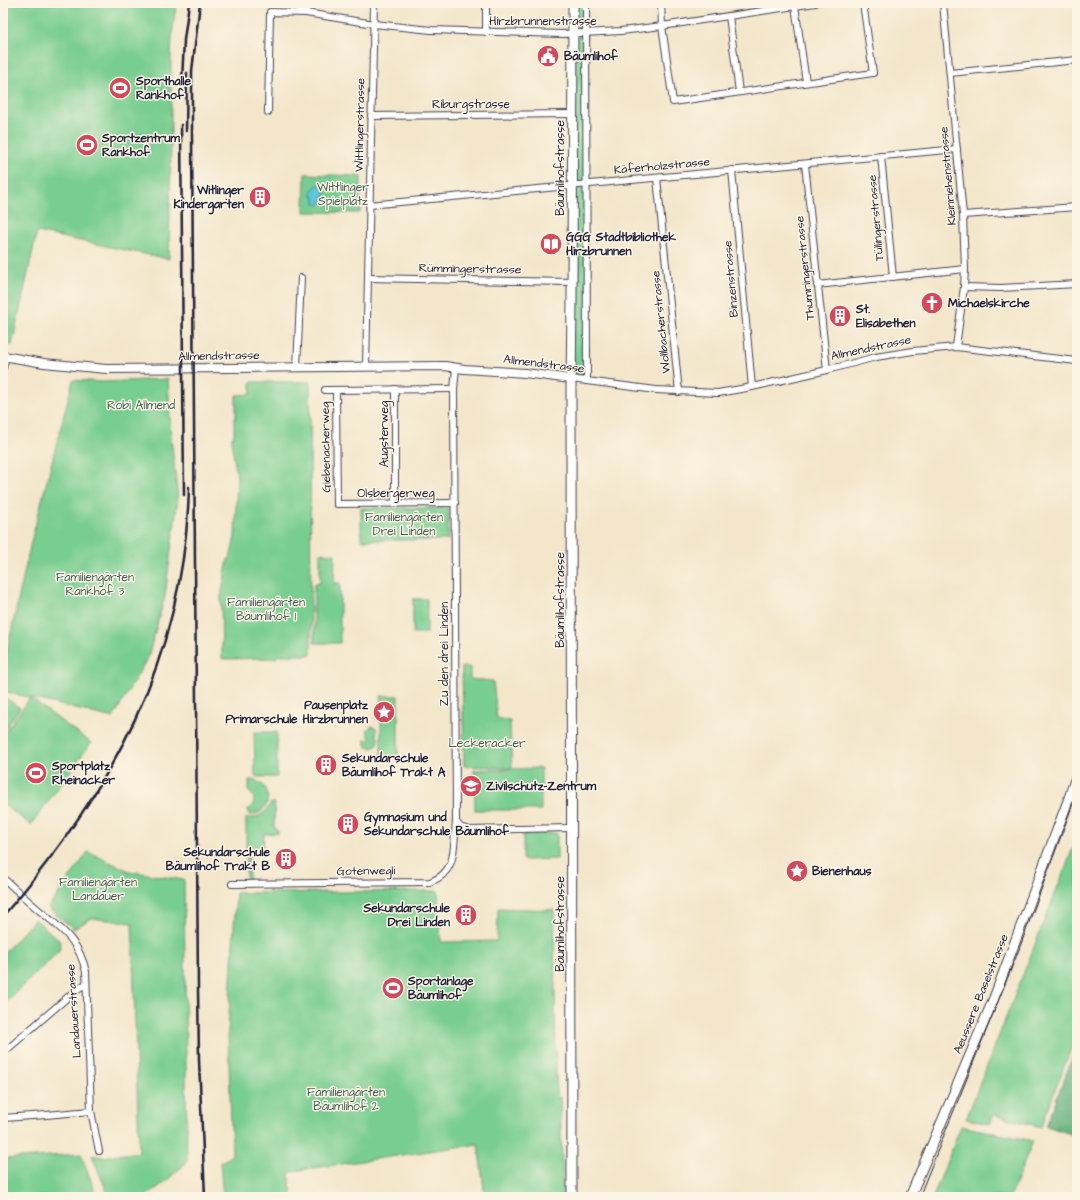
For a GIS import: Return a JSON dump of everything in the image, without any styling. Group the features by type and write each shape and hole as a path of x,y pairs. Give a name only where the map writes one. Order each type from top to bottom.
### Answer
{"main road":[{"name":"Bäumlihofstrasse","path":"572,1197 571,379 573,3"},
{"name":"Aeussere Baselstrasse","path":"910,1197 994,998 1077,774"}],"street":[{"path":"306,3 306,14"},
{"name":"Wittlingerstrasse","path":"366,367 374,3"},
{"path":"486,3 486,32"},
{"path":"586,3 587,381"},
{"path":"661,3 662,26 673,102 873,73 863,3"},
{"name":"Hirzbrunnenstrasse","path":"268,112 270,12 306,14 374,24 431,30 573,34 662,26 815,3"},
{"name":"Kleinriehenstrasse","path":"943,3 963,215 965,269 956,347"},
{"path":"794,6 806,82"},
{"path":"728,16 738,92"},
{"path":"950,73 1077,60"},
{"name":"Riburgstrasse","path":"371,116 572,114"},
{"name":"Käferholzstrasse","path":"369,205 957,149"},
{"name":"Tüllingerstrasse","path":"881,156 892,277"},
{"name":"Thumringerstrasse","path":"805,164 827,370"},
{"name":"Binzenstrasse","path":"732,170 752,386"},
{"name":"Wollbacherstrasse","path":"657,178 679,392"},
{"path":"963,215 1077,207"},
{"name":"Tüllingerstrasse","path":"817,285 965,269"},
{"path":"297,367 300,278"},
{"name":"Rümmingerstrasse","path":"368,278 572,282"},
{"path":"964,287 1001,288 1077,284"},
{"name":"Allmendstrasse","path":"4,356 44,363 106,369 445,366 525,373 656,390 718,393 827,370 876,357 905,352 956,347 1077,361"},
{"path":"3,368 4,356"},
{"name":"Zu den drei Linden","path":"456,368 454,389 456,822"},
{"name":"Augsterweg","path":"395,389 395,504"},
{"path":"325,390 454,389"},
{"name":"Giebenacherweg","path":"336,390 337,504"},
{"name":"Olsbergerweg","path":"337,504 455,503"},
{"path":"456,822 461,828 470,830 572,828"},
{"name":"Gotenwegli","path":"232,884 430,882 446,872 451,864 456,822"},
{"name":"Landauerstrasse","path":"3,878 62,929 72,940 83,960 86,972 91,1110 99,1151"},
{"path":"3,1053 76,990 86,984"},
{"path":"3,1118 46,1116 91,1110"}],"green space":[{"name":"Sportzentrum Rankhof","path":"3,3 177,3 174,17 171,58 169,259 37,232 12,345 3,343"},
{"path":"573,3 586,3 587,381 571,379"},
{"name":"Wittlinger Spielplatz","path":"305,174 361,176 360,213 304,212"},
{"name":"Familiengärten Rankhof 3","path":"168,379 171,437 178,498 165,596 148,657 113,718 3,691 3,669 31,542 73,380 103,382"},
{"name":"Familiengärten Bäumlihof 1","path":"251,382 310,382 311,655 278,655 276,658 222,659 221,596 228,559 230,559 235,537 237,477 232,447 232,437 234,437 234,419 236,418 236,395 251,394"},
{"name":"Familiengärten Drei Linden","path":"361,508 449,508 448,540 361,540"},
{"path":"320,553 335,554 334,583 340,583 340,643 314,643 314,584 320,583"},
{"path":"413,599 427,599 427,633 413,633"},
{"name":"Leckeracker","path":"462,667 470,667 470,679 493,681 497,718 510,721 512,768 464,766"},
{"path":"3,696 20,708 3,732"},
{"path":"381,696 398,696 398,756 381,756"},
{"name":"Sportplatz Rheinacker","path":"30,698 91,743 31,825 3,804 3,735"},
{"path":"372,726 377,730 376,734 378,738 378,745 372,748 367,747 364,739 369,741 370,738 367,730"},
{"path":"254,732 277,732 277,777 255,777"},
{"path":"541,768 541,810 475,810 474,770"},
{"path":"249,780 257,781 263,785 268,797 267,804 263,809 257,813 249,815 248,809 253,805 254,798 249,792"},
{"path":"271,803 275,803 274,827 279,833 264,834 263,853 249,853 249,881 246,878 246,818 254,818 261,815 267,810"},
{"path":"557,833 557,859 523,860 523,834"},
{"path":"1077,838 1077,1033 1041,1127 994,1115 990,1124 966,1119"},
{"name":"Familiengärten Landauer","path":"88,852 129,871 184,880 187,1162 165,1182 145,1197 109,1197 92,1155 102,1157 139,1152 132,923 91,918 74,929 48,908"},
{"name":"Familiengärten Bäumlihof 2","path":"438,891 441,942 497,941 498,908 554,910 556,1074 557,1098 560,1097 563,1197 485,1197 478,1144 293,1171 289,1174 292,1197 223,1197 220,1162 227,1159 232,1154 228,1032 236,893"},
{"path":"35,919 61,942 59,951 3,1005 3,954"},
{"path":"1077,1045 1077,1136 1046,1126"},
{"path":"961,1126 1033,1141 1010,1197 933,1197"},
{"path":"81,1154 97,1197 3,1197 3,1159"}],"water":[{"path":"319,184 325,190 325,197 319,205 315,203 315,198 312,196 312,190"}],"tram line":[{"path":"919,1197 1018,952 1077,793"}],"railway":[{"path":"182,81 184,40 189,3"},
{"path":"200,3 192,71 192,137 198,989 199,1060 205,1197"},
{"path":"186,131 187,73"},
{"path":"181,125 184,495"},
{"path":"3,916 42,868 77,820 109,770 135,718 157,665 174,608 184,549 189,487"}],"place":[{"name":"Bäumlihof","path":"548,56"},
{"name":"Sporthalle Rankhof","path":"120,88"},
{"name":"Sportzentrum Rankhof","path":"87,145"},
{"name":"Witlinger Kindergarten","path":"260,197"},
{"name":"GGG Stadtbibliothek Hirzbrunnen","path":"551,244"},
{"name":"Michaelskirche","path":"932,303"},
{"name":"St. Elisabethen","path":"840,316"},
{"name":"Pausenplatz Primarschule Hirzbrunnen","path":"384,712"},
{"name":"Sekundarschule Bäumlihof Trakt A","path":"326,765"},
{"name":"Sportplatz Rheinacker","path":"36,773"},
{"name":"Zivilschutz-Zentrum","path":"471,786"},
{"name":"Gymnasium und Sekundarschule Bäumlihof","path":"348,824"},
{"name":"Sekundarschule Bäumlihof Trakt B","path":"286,859"},
{"name":"Bienenhaus","path":"797,871"},
{"name":"Sekundarschule Drei Linden","path":"466,915"},
{"name":"Sportanlage Bäumlihof","path":"393,988"}],"park label":[{"name":"Robi Allmend","path":"141,405"}]}
